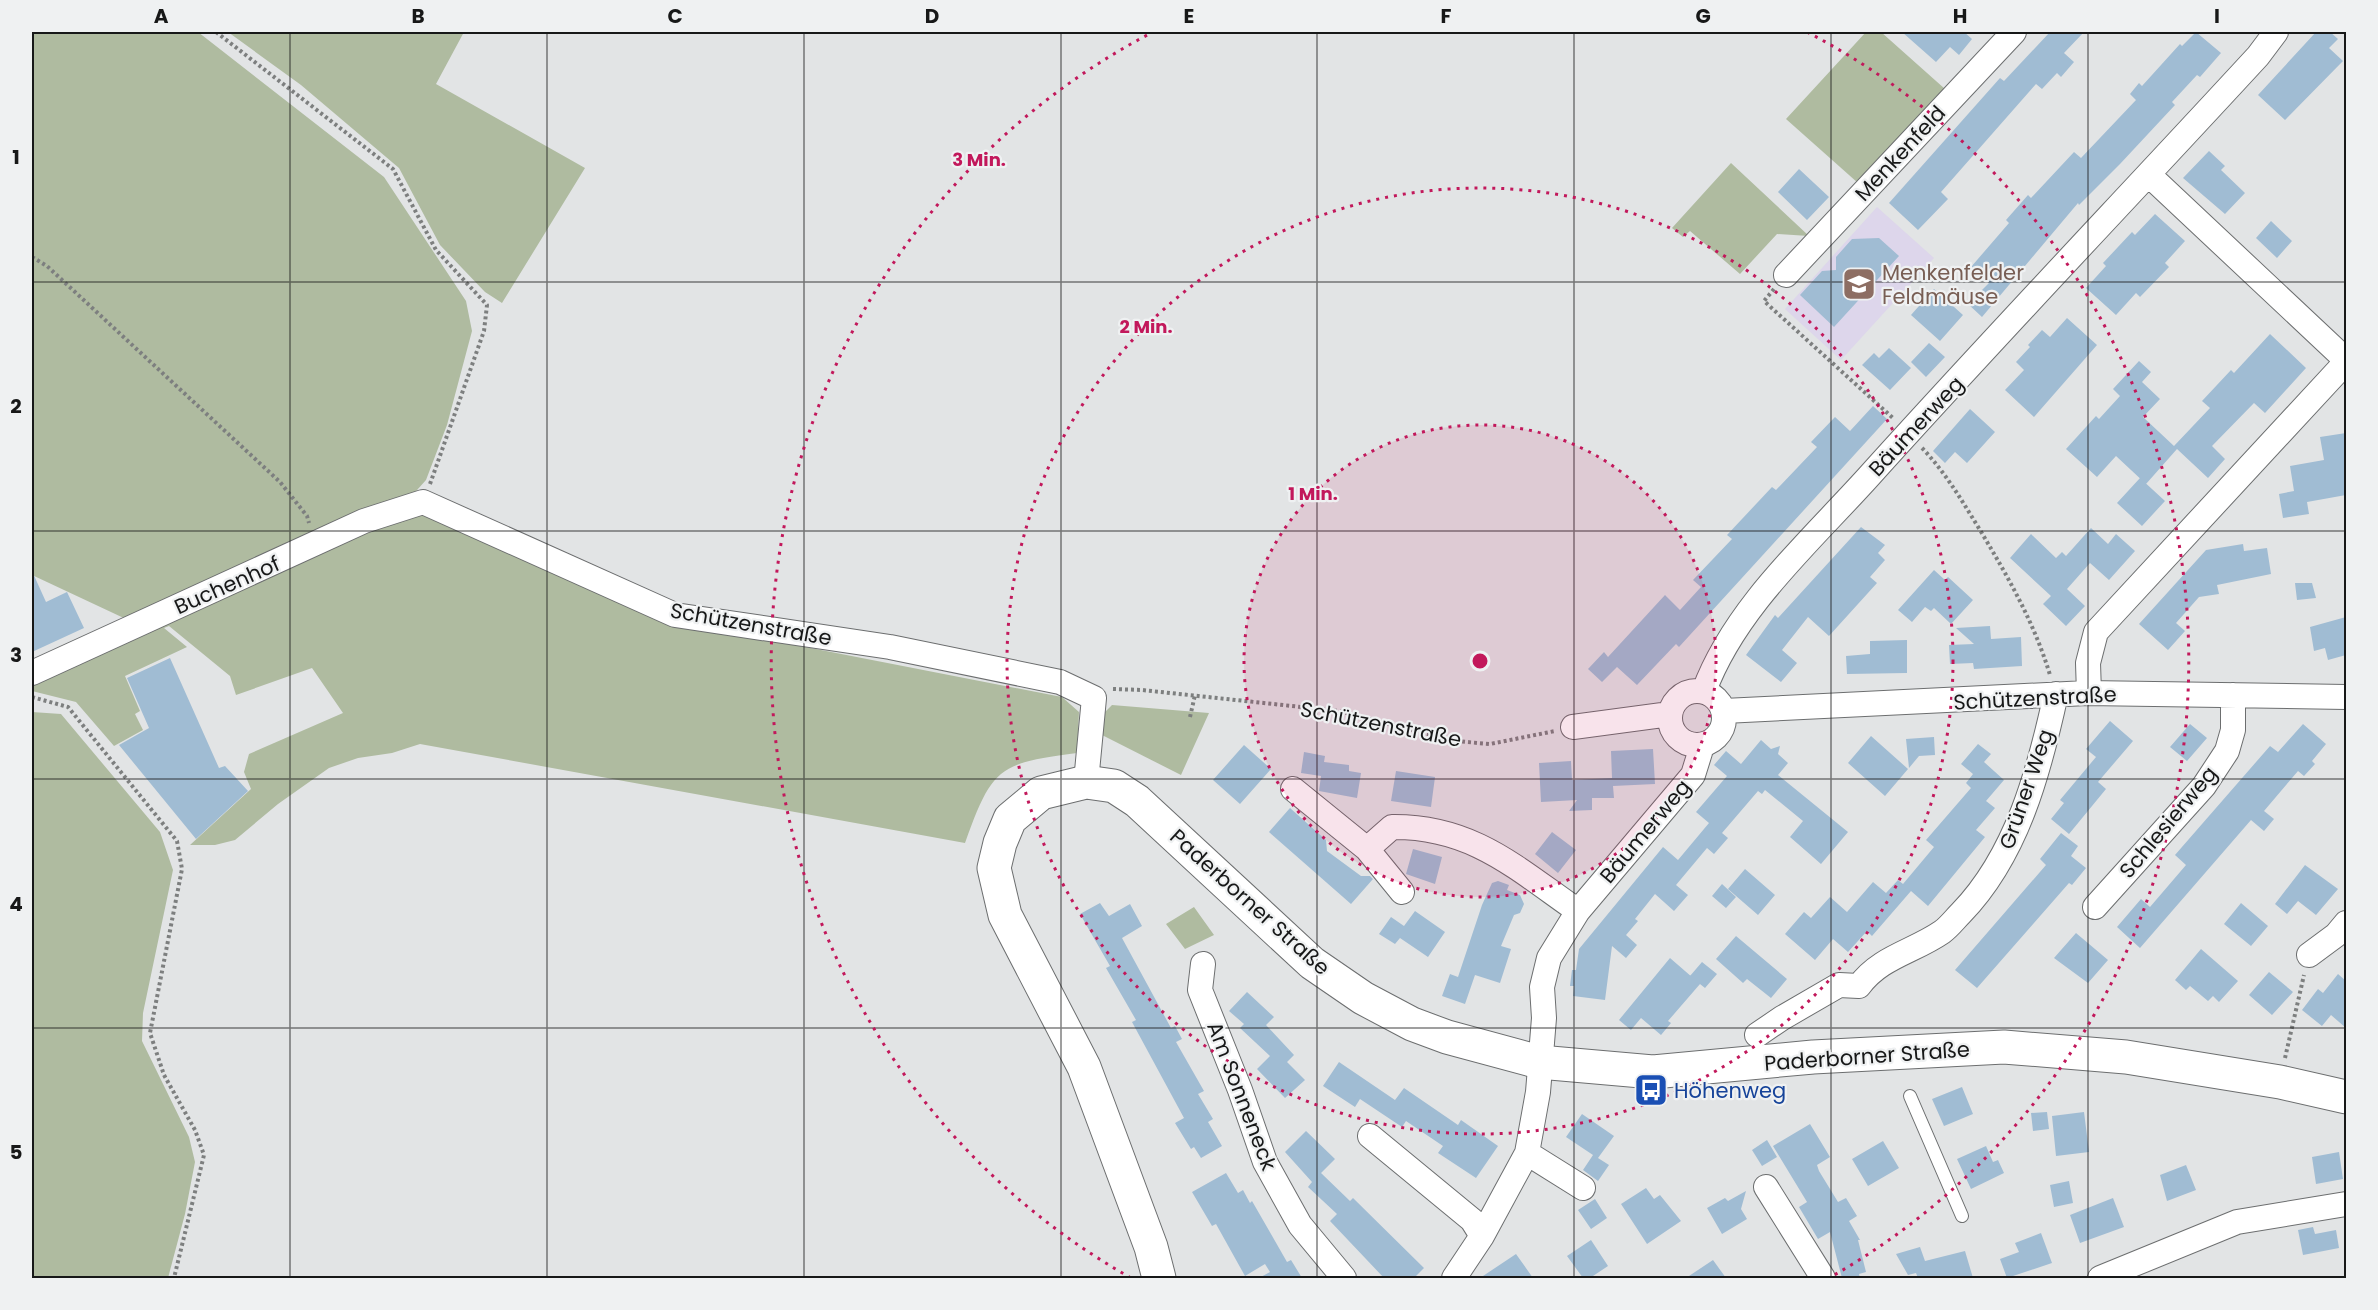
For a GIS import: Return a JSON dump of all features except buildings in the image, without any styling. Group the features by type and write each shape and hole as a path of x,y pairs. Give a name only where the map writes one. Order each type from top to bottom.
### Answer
{"main road":[{"name":"Paderborner Straße","path":"1159,1278 1151,1247 1084,1067 1005,915 994,868 1000,843 1010,819 1041,793 1086,782 1114,786 1137,801 1312,963 1363,998 1421,1028 1539,1062 1653,1072 1813,1058 2004,1047 2126,1057 2280,1082 2346,1097"}],"street":[{"name":"Menkenfeld","path":"1786,275 2014,32"},
{"name":"Bäumerweg","path":"1704,691 1716,660 1743,616 1908,433 2258,56 2276,32"},
{"path":"2089,693 2088,663 2096,632 2346,361 2149,175"},
{"name":"Buchenhof","path":"32,673 314,546 364,521 423,502"},
{"name":"Schützenstraße","path":"423,502 675,615 890,647 1060,682 1094,698"},
{"path":"1704,691 1713,696 1724,711 1722,729 1716,737 1702,746 1688,744 1676,735 1671,726 1670,714 1675,702 1685,693 1704,691"},
{"name":"Schützenstraße","path":"1724,711 2089,693 2346,697"},
{"name":"Grüner Weg","path":"1757,1035 1839,985 1859,986 1871,970 1942,932 1983,891 2009,847 2046,740 2056,694"},
{"name":"Schlesierweg","path":"2095,907 2204,786 2226,751 2233,730 2233,695"},
{"path":"1086,782 1094,698"},
{"path":"1574,727 1670,714"},
{"name":"Bäumerweg","path":"1539,1062 1544,1018 1542,987 1549,958 1578,911 1692,775 1702,746"},
{"path":"1293,789 1367,849 1402,892"},
{"path":"1367,849 1392,828 1415,827 1466,838 1495,853 1578,911"},
{"path":"2309,955 2336,935 2346,923"},
{"name":"Am Sonneneck","path":"1203,964 1200,990 1240,1090 1264,1162 1300,1226 1344,1278"},
{"path":"1454,1278 1482,1236 1527,1153 1538,1092 1539,1062"},
{"path":"1370,1136 1472,1220 1482,1236"},
{"path":"1527,1153 1583,1188"},
{"path":"1766,1187 1823,1278"},
{"path":"2100,1278 2237,1222 2346,1204"}],"lane":[{"path":"1910,1096 1962,1216"}],"path":[{"path":"216,32 393,169 436,250 487,305 484,331 423,502"},
{"path":"32,257 47,266 280,482 307,516 314,546"},
{"path":"1786,275 1764,301 1908,433 1944,471 2006,573 2038,636 2056,694"},
{"name":"Schützenstraße","path":"1094,698 1109,689 1195,695 1340,711 1455,741 1490,744 1574,727"},
{"path":"1190,717 1195,695"},
{"path":"32,697 68,707 177,840 182,869 150,1033 164,1075 195,1130 204,1155 174,1278"},
{"path":"2280,1082 2309,955"}],"shaded area":[{"name":"Menkenfelder Feldmäuse","path":"1877,207 1934,258 1841,360 1785,309"}],"green space":[{"path":"32,32 198,32 384,177 466,301 472,331 447,425 426,480 409,499 128,620 32,575"},
{"path":"228,32 464,32 436,84 585,168 502,303 485,292 440,245 399,168 301,85"},
{"path":"1866,32 1881,32 1945,89 1858,183 1786,119"},
{"path":"1731,163 1809,236 1777,234 1740,274 1690,231 1683,237 1672,228"},
{"path":"414,511 673,621 1062,697 1079,712 1077,753 1030,761 1014,766 1002,774 991,784 974,818 965,843 420,744 392,753 358,758 329,768 278,804 235,840 215,845 190,845 251,789 244,772 249,754 343,713 312,668 236,695 230,676 169,626 164,628 187,647 125,676 140,711 135,714 143,730 114,746 76,702 32,691 32,681"},
{"path":"1112,705 1209,713 1181,775 1102,735 1105,712"},
{"path":"32,712 61,714 160,832 173,870 143,1013 142,1041 189,1137 195,1162 185,1214 168,1278 32,1278"},
{"path":"1194,907 1214,935 1185,949 1166,924"}],"place":[{"name":"Menkenfelder Feldmäuse","path":"1859,284"},
{"name":"Höhenweg","path":"1651,1090"}]}
